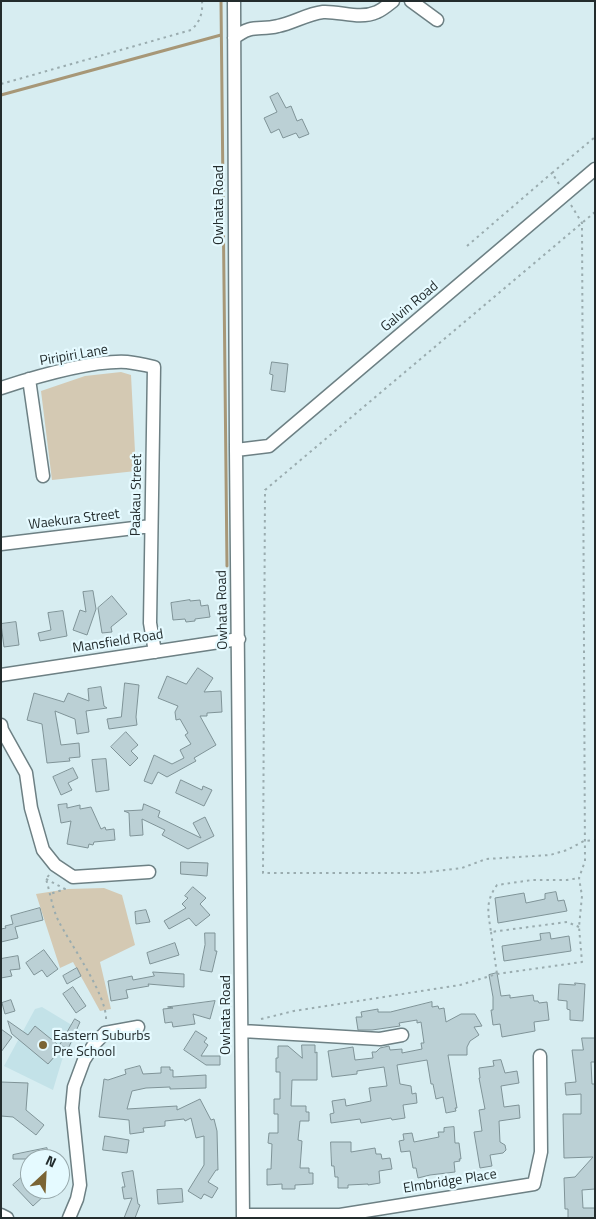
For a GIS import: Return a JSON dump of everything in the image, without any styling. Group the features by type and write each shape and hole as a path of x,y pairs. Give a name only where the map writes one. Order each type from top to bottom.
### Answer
{"street":[{"name":"Owhata Road","path":"234,1 243,1216"},
{"path":"234,38 244,30 258,27 276,27 312,14 324,12 362,16 377,12 393,1"},
{"path":"410,1 437,20"},
{"name":"Galvin Road","path":"236,450 269,446 595,169"},
{"name":"Piripiri Lane","path":"1,388 29,379 93,364 126,362 154,367"},
{"name":"Paakau Street","path":"154,367 150,623 155,652"},
{"name":"Piripiri Lane","path":"29,379 43,476"},
{"name":"Waekura Street","path":"1,544 151,526"},
{"name":"Mansfield Road","path":"1,675 239,639"},
{"path":"1,725 26,773 31,808 43,850 55,865 73,877 149,872"},
{"path":"69,1218 77,1199 80,1185 72,1108 74,1087 84,1060 95,1043 105,1033 138,1027"},
{"path":"242,1031 380,1039 402,1036"},
{"name":"Elmbridge Place","path":"243,1216 340,1215 534,1184 540,1152 540,1056"},
{"path":"1,1215 7,1218"}],"path":[{"path":"1,84 191,30 199,23 203,9 202,1"},
{"path":"467,246 595,137"},
{"path":"242,1031 256,1020 294,1011 460,985 497,974 582,962 578,927 582,896 579,878 584,861 582,223 552,173"},
{"path":"595,212 265,490 263,873 420,873 462,868 486,859 550,855 567,850 584,841 595,840"},
{"path":"55,865 46,879 50,894 58,919 82,960 106,1011 105,1033"},
{"path":"497,974 488,913 489,896 497,884 579,878"},
{"path":"46,879 65,888 50,894"},
{"path":"491,932 567,922 578,927"}],"shaded area":[{"path":"121,372 131,375 136,471 52,480 41,391 85,376"},
{"path":"104,888 122,895 135,945 100,962 111,1009 100,1011 73,962 60,968 36,894 68,889"},
{"name":"Eastern Suburbs Pre School","path":"42,1007 80,1030 62,1060 53,1090 4,1066 35,1009"}],"building":[{"path":"278,93 286,108 291,106 297,121 302,119 309,134 299,138 296,133 283,138 279,129 271,133 264,118 277,112 270,97"},
{"path":"272,362 288,364 285,392 271,390 273,375 270,374"},
{"path":"93,591 96,609 87,635 73,630 80,610 86,612 83,592"},
{"path":"112,596 127,614 111,627 112,632 102,633 98,608"},
{"path":"200,600 201,606 208,605 210,617 186,622 185,619 173,620 171,603"},
{"path":"63,611 67,636 40,641 38,633 51,630 48,613"},
{"path":"16,622 19,645 4,647 1,624"},
{"path":"198,668 213,678 204,692 221,691 222,712 207,713 207,716 200,716 216,745 194,758 196,761 167,777 158,772 152,784 144,781 154,755 172,764 184,758 180,750 191,744 185,735 188,733 180,719 176,720 175,712 178,706 158,698 167,676 186,684"},
{"path":"125,683 139,685 137,725 109,729 107,719 121,717"},
{"path":"101,687 104,706 107,708 86,711 89,732 77,734 75,719 55,711 61,745 79,743 80,757 69,758 70,761 47,763 42,724 27,720 34,693 64,702 68,693 89,701 88,689"},
{"path":"126,732 138,745 131,751 138,758 130,766 111,747"},
{"path":"106,759 109,790 96,792 92,760"},
{"path":"73,768 78,778 68,783 72,790 61,795 53,777"},
{"path":"181,780 202,790 203,786 212,790 204,806 176,793"},
{"path":"67,804 67,808 80,805 80,809 91,807 101,829 105,827 106,830 114,829 115,840 94,842 93,845 89,844 88,848 67,844 71,821 61,823 58,805"},
{"path":"144,804 160,811 158,817 201,838 193,823 205,817 214,836 188,849 162,835 165,830 142,819 143,835 130,836 129,813 124,811 142,810"},
{"path":"181,862 208,863 207,876 181,874"},
{"path":"193,887 206,898 200,904 210,915 196,926 189,918 169,929 164,921 186,908 182,904 188,898 185,896"},
{"path":"556,892 558,901 564,900 567,911 498,923 495,898 524,893 526,903 545,899 545,894"},
{"path":"40,908 43,920 15,927 18,938 1,942 1,929 13,924 11,916"},
{"path":"146,910 150,922 136,924 135,912"},
{"path":"205,933 215,933 215,951 217,951 212,972 200,970 205,945"},
{"path":"550,933 551,939 569,936 571,951 504,961 502,946 541,940 540,934"},
{"path":"175,943 179,955 150,964 147,953"},
{"path":"44,950 58,969 47,977 42,970 34,975 26,963"},
{"path":"18,956 20,969 10,970 12,976 1,978 1,959"},
{"path":"77,968 81,976 67,984 63,976"},
{"path":"153,972 184,974 184,987 148,984 149,986 126,990 128,998 111,1001 108,981 132,976 133,980 154,976"},
{"path":"497,973 501,996 510,995 510,998 533,995 534,1001 539,1003 547,1002 549,1020 534,1022 535,1031 502,1037 500,1024 493,1025 491,1010 493,1010 493,997 489,975"},
{"path":"575,983 585,984 583,1021 570,1020 570,1010 567,1009 567,1001 558,1000 559,984 575,985"},
{"path":"73,987 86,1006 76,1013 63,994"},
{"path":"11,1000 15,1011 5,1014 2,1003"},
{"path":"215,1001 210,1019 193,1014 195,1024 173,1027 172,1022 165,1023 163,1009"},
{"path":"432,1002 432,1007 444,1008 446,1022 461,1014 475,1014 482,1026 474,1027 479,1035 470,1041 467,1047 467,1055 448,1055 456,1111 446,1113 443,1097 436,1099 427,1060 397,1065 400,1084 411,1086 412,1094 416,1093 417,1103 403,1105 405,1118 392,1120 391,1118 361,1123 360,1119 331,1123 330,1114 334,1113 332,1101 345,1099 346,1106 371,1101 369,1088 387,1086 384,1067 357,1071 357,1074 332,1077 328,1051 353,1047 355,1060 373,1058 372,1052 376,1052 380,1048 389,1046 390,1050 402,1049 402,1053 422,1049 421,1043 424,1043 421,1022 417,1023 417,1020 399,1023 400,1026 358,1030 356,1017 362,1017 361,1012 378,1009 378,1012 390,1012"},
{"path":"75,1019 80,1022 68,1049 60,1045"},
{"path":"8,1021 28,1035 35,1026 62,1048 48,1064 12,1034"},
{"path":"1,1029 12,1037 1,1052"},
{"path":"196,1031 207,1038 204,1042 208,1045 201,1056 220,1056 220,1065 206,1065 184,1050"},
{"path":"582,1038 595,1038 595,1062 591,1062 592,1084 595,1084 595,1189 582,1190 583,1208 595,1208 595,1218 568,1218 568,1209 565,1209 564,1178 575,1177 593,1157 564,1158 563,1114 581,1114 581,1094 566,1095 565,1083 576,1082 572,1050 583,1050"},
{"path":"302,1045 315,1045 315,1053 317,1052 317,1080 292,1080 291,1106 306,1106 306,1112 309,1112 309,1121 300,1121 298,1140 302,1141 300,1168 309,1168 309,1173 313,1173 313,1184 295,1185 295,1189 282,1189 282,1184 267,1185 267,1169 271,1169 272,1144 268,1143 269,1133 278,1133 278,1114 274,1114 274,1099 280,1099 280,1072 276,1072 276,1058 278,1058 278,1046 288,1046 302,1058"},
{"path":"501,1060 505,1073 517,1071 519,1083 501,1086 504,1107 519,1105 520,1118 499,1121 500,1142 505,1145 506,1150 503,1153 490,1155 492,1166 480,1168 474,1132 482,1131 479,1110 485,1109 479,1068 494,1066 493,1061"},
{"path":"140,1066 143,1074 161,1073 161,1067 170,1067 170,1070 173,1070 173,1077 206,1075 206,1088 170,1089 170,1087 146,1088 132,1091 127,1109 177,1106 177,1110 200,1099 211,1120 214,1119 217,1131 218,1170 216,1170 208,1182 218,1188 212,1198 204,1194 201,1199 188,1191 204,1165 204,1136 196,1138 191,1118 185,1121 184,1119 165,1121 165,1126 143,1128 144,1132 130,1134 129,1120 99,1117 104,1079 108,1080 126,1074 125,1070"},
{"path":"1,1082 28,1083 26,1110 44,1125 36,1135 13,1117 1,1116"},
{"path":"454,1127 455,1143 459,1143 461,1159 454,1162 455,1172 418,1178 416,1168 413,1168 410,1151 401,1152 399,1141 404,1140 403,1134 412,1133 414,1142 439,1137 438,1132 444,1132 444,1128"},
{"path":"105,1136 129,1140 127,1153 103,1150"},
{"path":"331,1142 351,1142 351,1152 375,1148 376,1154 381,1154 382,1159 390,1158 392,1169 379,1171 380,1183 348,1185 348,1188 338,1188 338,1177 335,1177 334,1166 332,1166"},
{"path":"20,1154 20,1159 13,1159 13,1155"},
{"path":"133,1171 138,1204 140,1205 135,1218 124,1218 132,1198 124,1199 122,1187 125,1187 122,1173"},
{"path":"20,1179 20,1192 13,1185"},
{"path":"182,1189 183,1202 158,1204 157,1190"},
{"path":"26,1199 41,1199 33,1206"}],"waterway":[{"path":"221,1 227,566"},
{"path":"1,95 221,35"}],"place":[{"name":"Eastern Suburbs Pre School","path":"43,1045"}]}
